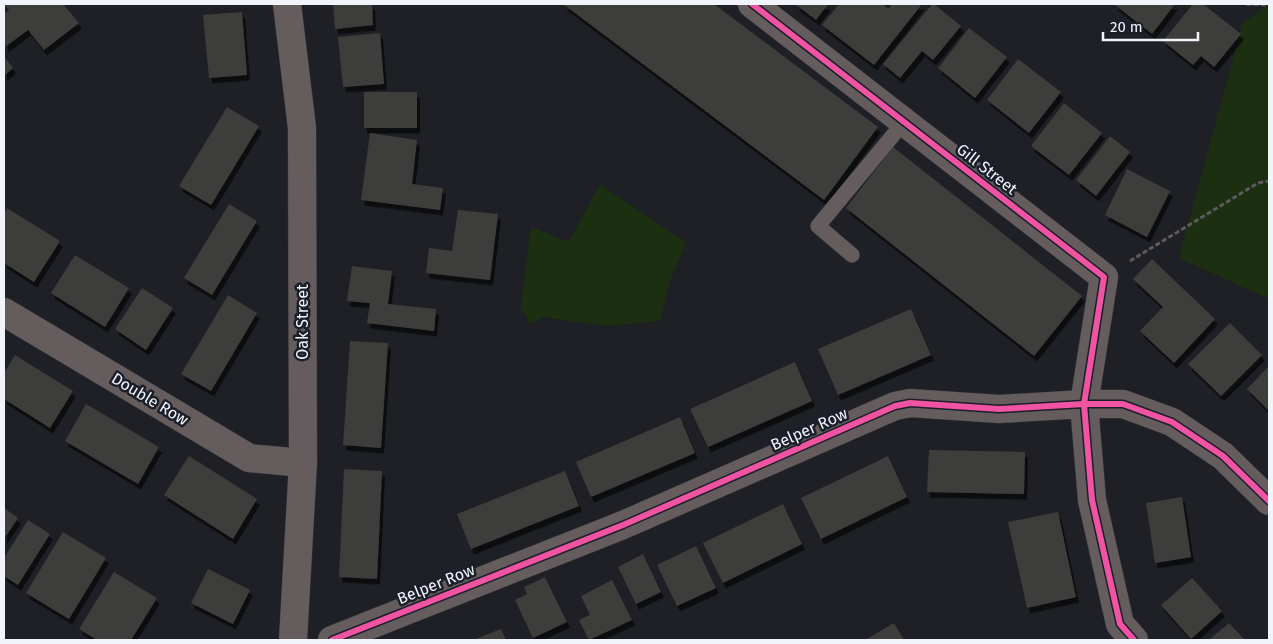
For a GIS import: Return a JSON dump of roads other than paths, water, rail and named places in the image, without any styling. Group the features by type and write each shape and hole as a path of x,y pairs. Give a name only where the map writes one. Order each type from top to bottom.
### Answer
{"street":[{"name":"Oak Street","path":"287,4 302,128 302,464 293,640"},
{"name":"Gill Street","path":"752,4 1104,277 1084,404"},
{"name":"Double Row","path":"4,312 249,458 302,464"},
{"name":"Belper Row","path":"332,640 623,526 894,406 910,403 999,409 1084,404 1123,404 1172,422 1223,456 1269,501"},
{"path":"1084,404 1092,500 1120,624 1134,640"}],"lane":[{"path":"852,255 818,226 904,122"}]}
